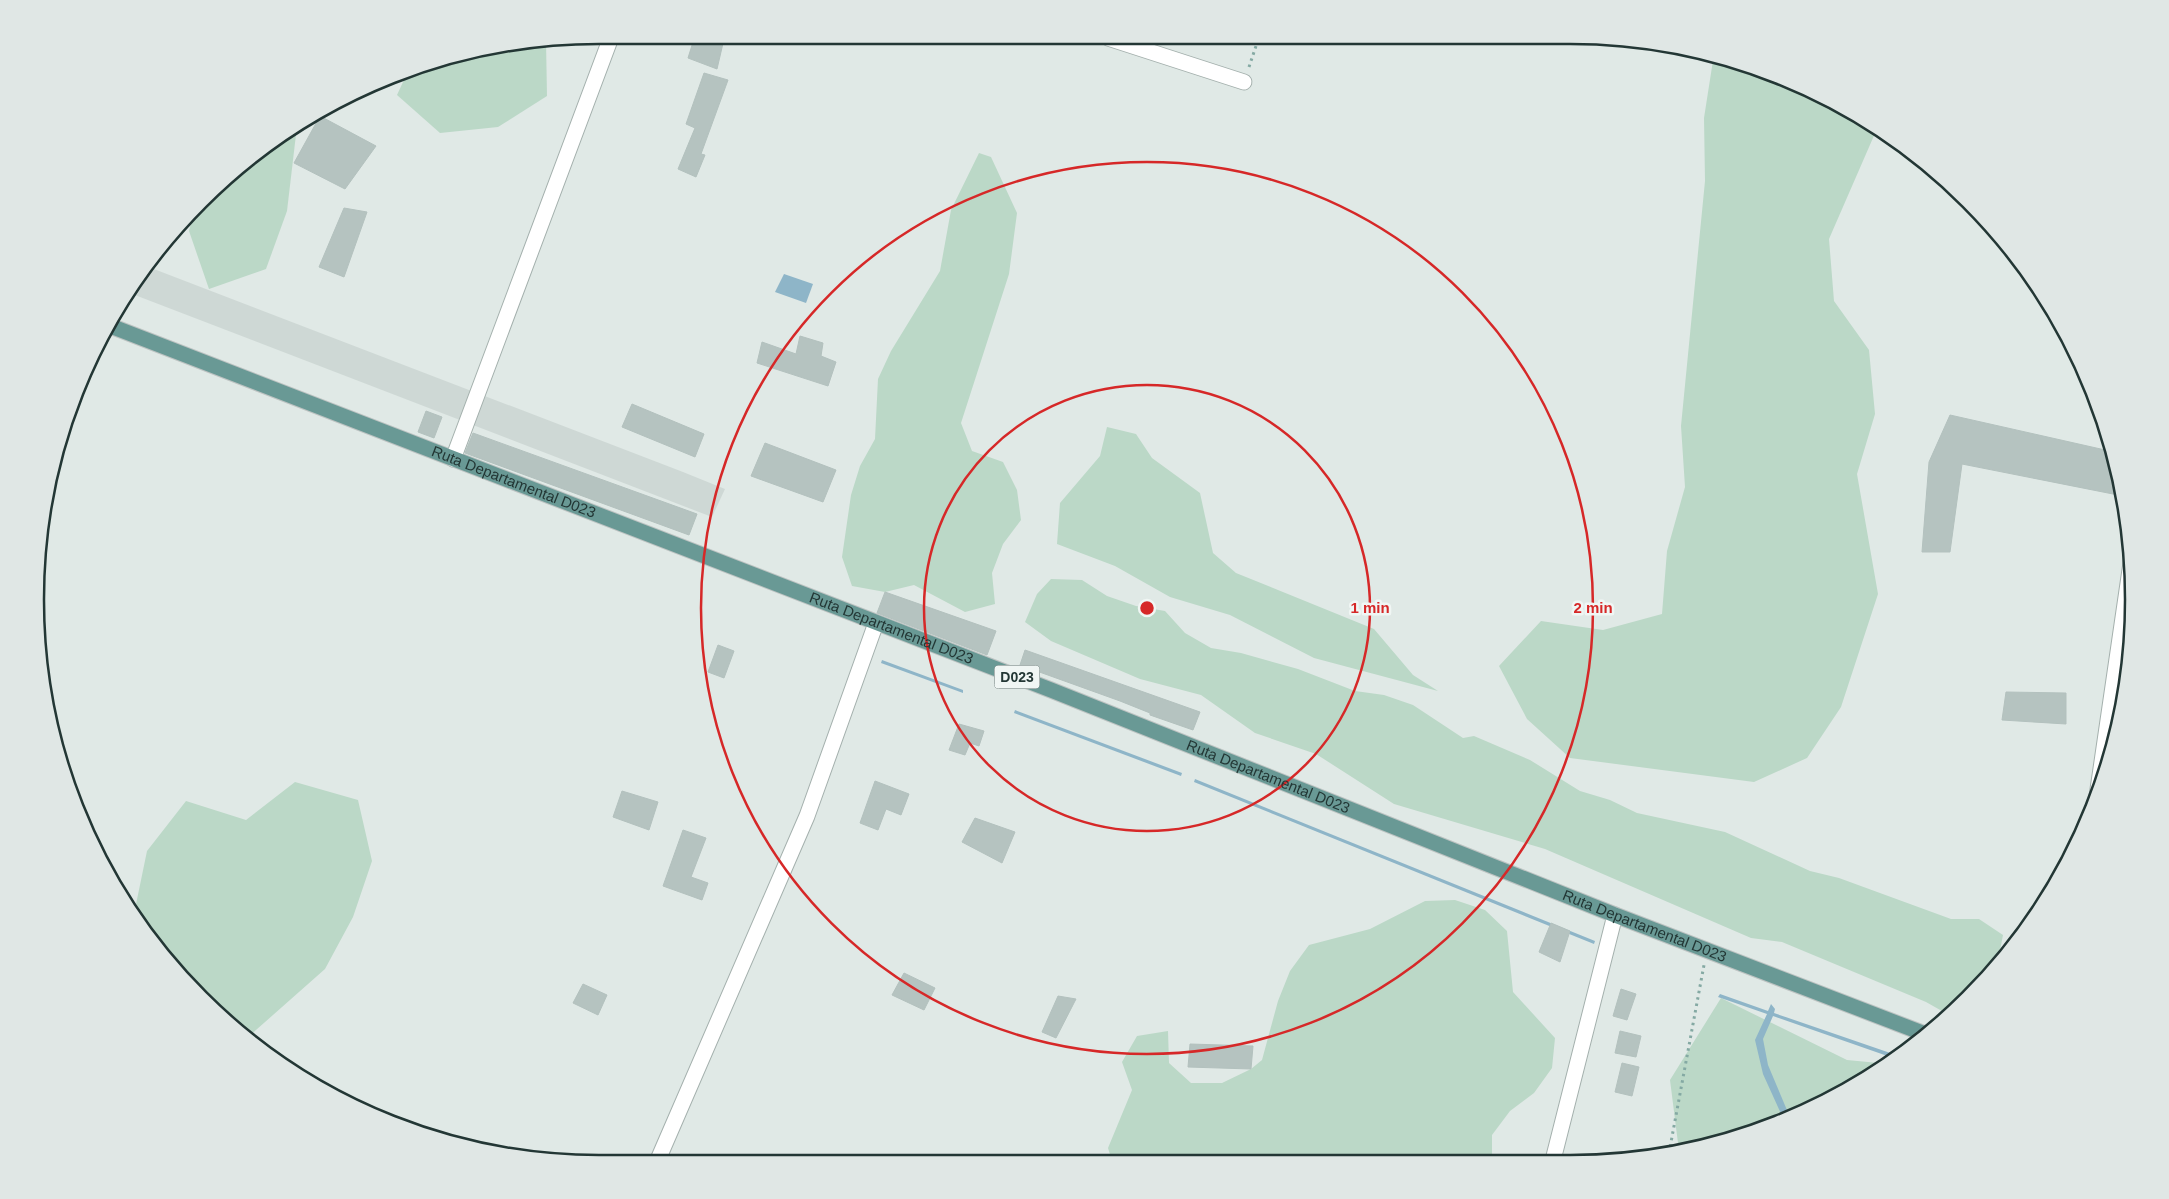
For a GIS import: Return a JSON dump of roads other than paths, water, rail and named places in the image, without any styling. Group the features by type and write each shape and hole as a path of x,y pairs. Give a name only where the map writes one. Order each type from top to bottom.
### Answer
{"main road":[{"name":"Ruta Departamental D023","path":"115,328 876,623 1615,915 1918,1031"}],"street":[{"path":"453,459 609,44"},
{"path":"1127,44 1244,82"},
{"path":"2103,752 2125,605"},
{"path":"660,1155 807,816 876,623"},
{"path":"1555,1155 1615,915"}],"water":[{"path":"784,274 813,284 806,303 775,292"},
{"path":"882,660 963,690 963,693 881,663"},
{"path":"1015,710 1182,773 1181,776 1014,713"},
{"path":"1195,779 1595,941 1594,944 1194,782"},
{"path":"1720,994 1768,1011 1771,1004 1775,1009 1774,1013 1890,1053 1887,1056 1773,1016 1763,1039 1768,1065 1787,1111 1781,1113 1763,1074 1755,1040 1767,1014 1718,997"}]}
